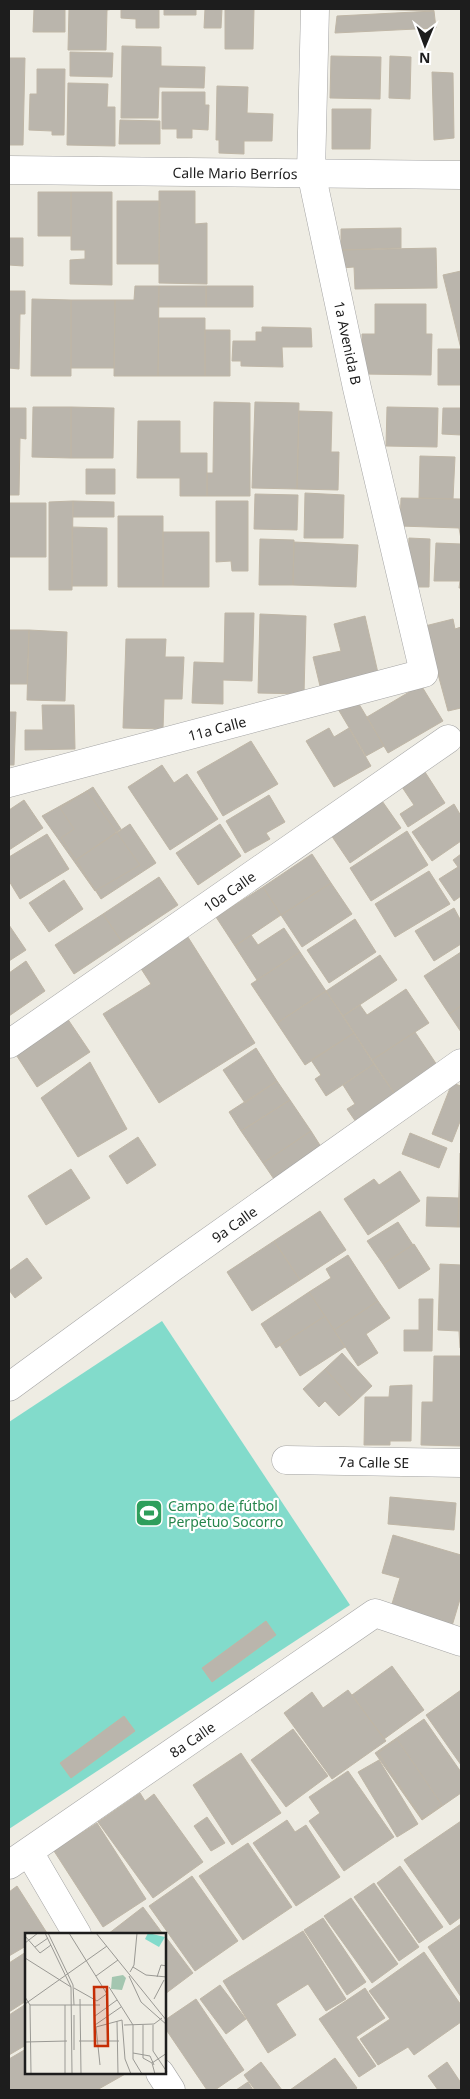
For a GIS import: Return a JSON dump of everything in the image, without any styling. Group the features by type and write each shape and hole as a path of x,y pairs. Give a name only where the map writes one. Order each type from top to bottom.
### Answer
{"street":[{"name":"1a Avenida B","path":"315,9 311,172 357,388 424,673"},
{"name":"Calle Mario Berríos","path":"9,170 461,174"},
{"name":"11a Calle","path":"9,783 98,758 268,716 424,673"},
{"name":"10a Calle","path":"9,1044 448,739"},
{"name":"9a Calle","path":"9,1387 173,1267 461,1063"},
{"name":"7a Calle SE","path":"286,1460 461,1463"},
{"name":"8a Calle","path":"19,1859 375,1613 461,1642"},
{"path":"19,1859 76,1933"},
{"path":"161,2074 171,2090"}],"shaded area":[{"name":"Campo de fútbol Perpetuo Socorro","path":"162,1321 350,1605 9,1829 9,1422"}],"building":[{"path":"34,9 65,9 65,32 33,32"},
{"path":"69,9 114,9 107,10 106,50 68,50"},
{"path":"121,9 159,9 159,28 136,28 136,19 121,18"},
{"path":"164,9 196,9 196,15 164,15"},
{"path":"205,9 222,9 221,28 204,28"},
{"path":"225,9 254,9 253,49 225,49"},
{"path":"357,9 433,9 434,11"},
{"path":"434,11 436,28 335,33 337,16"},
{"path":"122,46 161,47 161,66 205,67 204,88 159,87 158,118 121,118"},
{"path":"70,52 113,53 112,77 70,76"},
{"path":"331,56 381,57 380,99 330,98"},
{"path":"390,56 411,57 410,99 389,98"},
{"path":"9,58 25,58 23,145 9,145"},
{"path":"37,69 65,69 64,135 52,135 52,131 29,130 30,94 37,94"},
{"path":"432,72 453,73 454,138 434,140"},
{"path":"68,83 108,84 107,107 115,107 115,146 67,145"},
{"path":"217,86 248,87 247,113 273,114 272,141 244,141 244,154 219,153 219,140 216,140"},
{"path":"162,92 205,92 205,105 209,105 208,130 192,129 192,138 177,138 177,129 162,129"},
{"path":"332,109 371,109 370,149 332,149"},
{"path":"120,120 160,121 160,144 119,144"},
{"path":"159,191 195,191 195,224 207,223 207,284 159,283"},
{"path":"38,192 71,192 71,236 38,236"},
{"path":"71,192 112,192 112,285 70,284 70,260 85,259 85,250 71,250"},
{"path":"117,201 160,201 159,264 117,264"},
{"path":"401,228 401,248 341,250 341,229"},
{"path":"9,238 23,238 23,266 9,265"},
{"path":"436,248 437,288 355,289 354,267 341,268 341,250"},
{"path":"461,271 461,349 443,275"},
{"path":"135,286 159,286 158,376 114,376 115,300 134,300"},
{"path":"159,286 206,286 206,307 158,307"},
{"path":"206,286 253,286 253,307 206,307"},
{"path":"9,291 25,291 25,314 20,314 19,369 9,368"},
{"path":"32,299 71,300 71,376 31,376"},
{"path":"71,300 115,300 114,368 71,368"},
{"path":"375,304 426,304 426,334 432,334 431,375 362,374 362,334 375,334"},
{"path":"159,318 205,318 205,376 158,376"},
{"path":"262,327 311,328 312,347 282,347 283,367 241,366 241,361 232,361 233,341 256,341 256,332 262,332"},
{"path":"205,330 230,330 230,376 205,376"},
{"path":"438,349 461,349 461,385 438,385"},
{"path":"214,402 250,403 250,496 207,496 207,473 213,473"},
{"path":"255,402 299,403 297,489 252,488"},
{"path":"33,407 71,407 71,458 32,457"},
{"path":"71,407 114,408 113,458 71,458"},
{"path":"387,407 438,408 437,447 386,446"},
{"path":"9,408 26,408 26,439 20,438 19,495 9,495"},
{"path":"443,408 461,408 461,435 442,434"},
{"path":"299,411 332,412 331,452 339,452 338,490 297,489"},
{"path":"138,421 180,421 180,453 207,453 207,496 180,496 180,478 137,478"},
{"path":"420,456 455,457 453,499 419,498"},
{"path":"86,469 115,469 115,494 86,494"},
{"path":"305,493 344,495 343,538 304,538"},
{"path":"255,494 298,495 297,530 254,529"},
{"path":"401,498 461,499 461,539 459,528 400,526"},
{"path":"73,501 72,590 49,590 49,502"},
{"path":"73,501 114,502 114,517 73,517"},
{"path":"216,501 248,501 248,571 232,571 231,561 216,562"},
{"path":"9,503 46,503 46,557 9,557"},
{"path":"118,516 163,516 163,587 118,587"},
{"path":"72,527 107,528 107,586 72,586"},
{"path":"163,532 209,532 209,587 163,587"},
{"path":"409,538 430,539 429,587 407,587"},
{"path":"260,539 294,540 293,585 259,585"},
{"path":"294,542 358,545 356,587 293,585"},
{"path":"436,543 461,544 461,588 459,588 460,581 434,581"},
{"path":"225,613 254,613 252,681 223,680 223,704 192,703 194,662 224,663"},
{"path":"260,614 306,616 304,694 258,693"},
{"path":"365,616 378,673 320,686 313,657 341,651 334,624"},
{"path":"453,619 455,629 461,627 461,708 448,711 425,626"},
{"path":"9,630 29,630 27,684 9,684"},
{"path":"29,630 67,632 65,701 27,700"},
{"path":"126,639 166,639 165,657 184,657 182,699 164,699 163,729 123,728"},
{"path":"421,685 443,721 388,753 367,717"},
{"path":"356,699 384,746 366,756 338,709"},
{"path":"42,705 74,705 75,749 25,750 25,730 43,730"},
{"path":"9,712 16,712 14,765 9,765"},
{"path":"329,728 334,737 349,728 371,766 334,787 306,741"},
{"path":"251,741 278,784 223,816 197,772"},
{"path":"162,765 174,783 187,774 218,819 170,850 128,787"},
{"path":"425,772 445,803 408,827 400,814 414,805 402,787"},
{"path":"93,787 121,829 76,860 61,838 74,829 60,808"},
{"path":"87,791 140,865 95,891 42,816"},
{"path":"269,795 285,822 266,833 270,839 245,853 226,821"},
{"path":"380,798 401,828 350,863 329,832"},
{"path":"24,800 43,828 9,850 9,810"},
{"path":"454,804 461,816 461,841 432,861 412,832"},
{"path":"130,824 156,863 101,899 76,860"},
{"path":"220,824 241,856 198,885 176,853"},
{"path":"407,831 428,865 371,901 350,868"},
{"path":"47,834 69,869 20,899 9,881 9,857"},
{"path":"312,854 331,883 281,915 263,887"},
{"path":"461,854 461,896 454,901 439,879 458,867 453,860"},
{"path":"429,871 450,904 395,937 375,904"},
{"path":"159,877 178,905 122,942 103,914"},
{"path":"64,880 83,909 49,932 29,903"},
{"path":"331,883 352,914 302,947 281,915"},
{"path":"263,887 281,915 235,946 216,917"},
{"path":"454,908 461,921 461,944 434,961 415,931"},
{"path":"103,914 122,942 74,974 55,945"},
{"path":"355,919 376,952 329,983 307,950"},
{"path":"9,925 26,950 9,961"},
{"path":"284,928 300,952 257,980 235,946 251,935 258,945"},
{"path":"186,934 255,1043 159,1103 103,1014 151,984 138,964"},
{"path":"300,952 326,991 277,1023 251,984"},
{"path":"461,952 461,1006 449,1014 424,976"},
{"path":"380,955 397,980 343,1016 326,991"},
{"path":"26,961 45,991 9,1016 9,973"},
{"path":"406,989 429,1023 372,1060 343,1016 360,1005 367,1015"},
{"path":"326,991 354,1033 305,1065 277,1023"},
{"path":"461,1006 461,1032 449,1014"},
{"path":"65,1015 90,1052 37,1087 13,1050"},
{"path":"415,1032 439,1068 396,1096 372,1060"},
{"path":"354,1033 374,1064 326,1096 315,1079 321,1075 311,1060"},
{"path":"256,1048 277,1081 245,1103 223,1070"},
{"path":"90,1062 127,1129 78,1157 41,1098"},
{"path":"374,1064 396,1096 356,1122 347,1109 355,1104 343,1085"},
{"path":"277,1081 290,1100 241,1131 229,1112"},
{"path":"452,1083 461,1086 461,1119 452,1142 432,1134"},
{"path":"290,1100 311,1131 263,1163 241,1131"},
{"path":"311,1131 325,1153 278,1185 263,1163"},
{"path":"410,1133 447,1148 439,1168 402,1154"},
{"path":"138,1137 156,1165 127,1184 109,1156"},
{"path":"460,1153 461,1227 458,1227"},
{"path":"71,1169 90,1198 46,1225 28,1196"},
{"path":"400,1171 420,1201 368,1235 344,1199 374,1179 379,1185"},
{"path":"427,1197 459,1198 458,1227 426,1226"},
{"path":"320,1211 346,1250 300,1280 274,1241"},
{"path":"398,1222 413,1245 383,1264 367,1241"},
{"path":"274,1241 300,1280 252,1311 227,1272"},
{"path":"414,1244 430,1269 399,1289 383,1264"},
{"path":"348,1255 378,1301 334,1330 309,1292 331,1278 326,1269"},
{"path":"27,1258 42,1278 15,1298 9,1290 9,1271"},
{"path":"440,1264 461,1265 461,1348 459,1331 438,1330"},
{"path":"309,1292 325,1316 276,1348 261,1324"},
{"path":"419,1299 433,1299 432,1351 404,1351 404,1330 419,1330"},
{"path":"378,1301 390,1318 366,1334 378,1353 358,1366 334,1330"},
{"path":"325,1316 345,1347 300,1376 280,1345"},
{"path":"342,1353 372,1386 355,1402 325,1369"},
{"path":"434,1356 461,1356 461,1446 421,1445 422,1402 433,1402"},
{"path":"325,1369 355,1402 339,1416 325,1401 319,1407 303,1389"},
{"path":"412,1385 411,1441 390,1441 390,1445 364,1445 365,1397 389,1397 390,1386"},
{"path":"390,1497 456,1503 454,1530 388,1524"},
{"path":"393,1535 461,1555 461,1596 452,1626 391,1607 400,1578 382,1573"},
{"path":"266,1621 276,1635 212,1682 202,1668"},
{"path":"392,1666 424,1710 384,1739 352,1695"},
{"path":"348,1690 386,1741 332,1779 284,1713 312,1692 323,1708"},
{"path":"461,1690 461,1765 426,1715"},
{"path":"124,1716 135,1731 71,1778 60,1763"},
{"path":"424,1719 461,1772 461,1793 422,1820 375,1753"},
{"path":"293,1729 328,1776 286,1807 251,1760"},
{"path":"397,1739 442,1805 422,1819 378,1753"},
{"path":"241,1753 281,1813 232,1845 193,1785"},
{"path":"379,1760 418,1824 397,1837 358,1772"},
{"path":"348,1771 394,1837 344,1871 309,1821 320,1813 309,1797"},
{"path":"140,1793 145,1801 154,1794 203,1862 153,1898 98,1822"},
{"path":"207,1817 225,1843 211,1851 194,1826"},
{"path":"287,1820 295,1832 306,1825 340,1877 296,1906 253,1843"},
{"path":"461,1821 461,1917 450,1925 404,1860"},
{"path":"97,1823 146,1899 103,1927 54,1851"},
{"path":"248,1843 292,1907 243,1940 199,1876"},
{"path":"400,1866 443,1927 419,1943 377,1883"},
{"path":"192,1876 238,1941 195,1971 149,1906"},
{"path":"374,1883 419,1947 399,1961 354,1897"},
{"path":"17,1886 47,1933 25,1933 25,1947 9,1956 9,1892"},
{"path":"351,1898 398,1964 372,1983 324,1916"},
{"path":"143,1907 162,1933 109,1933"},
{"path":"323,1918 366,1982 347,1995 304,1930"},
{"path":"461,1924 461,1997 428,1947"},
{"path":"303,1931 346,1999 326,2011 308,1984 276,2004 296,2035 268,2053 223,1981"},
{"path":"166,1937 193,1973 166,1993"},
{"path":"424,1952 461,2005 461,2022 414,2055 408,2047 378,2065 360,2039 390,2019 369,1991"},
{"path":"25,1953 25,2002 9,2012 9,1963"},
{"path":"220,1985 246,2019 226,2034 200,1999"},
{"path":"365,1988 385,2018 356,2037 376,2066 359,2077 319,2019"},
{"path":"196,1999 244,2070 215,2090 207,2090 166,2029 166,2019"},
{"path":"25,2005 25,2046 9,2055 9,2015"},
{"path":"25,2050 25,2074 125,2074 97,2090 9,2090 9,2059"},
{"path":"335,2058 357,2088 354,2090 290,2090"},
{"path":"261,2062 282,2090 255,2090 244,2075"},
{"path":"447,2062 461,2083 461,2090 438,2090 428,2076"},
{"path":"248,2082 253,2090 236,2090"}],"place":[{"name":"Campo de fútbol Perpetuo Socorro","path":"149,1513"}]}
